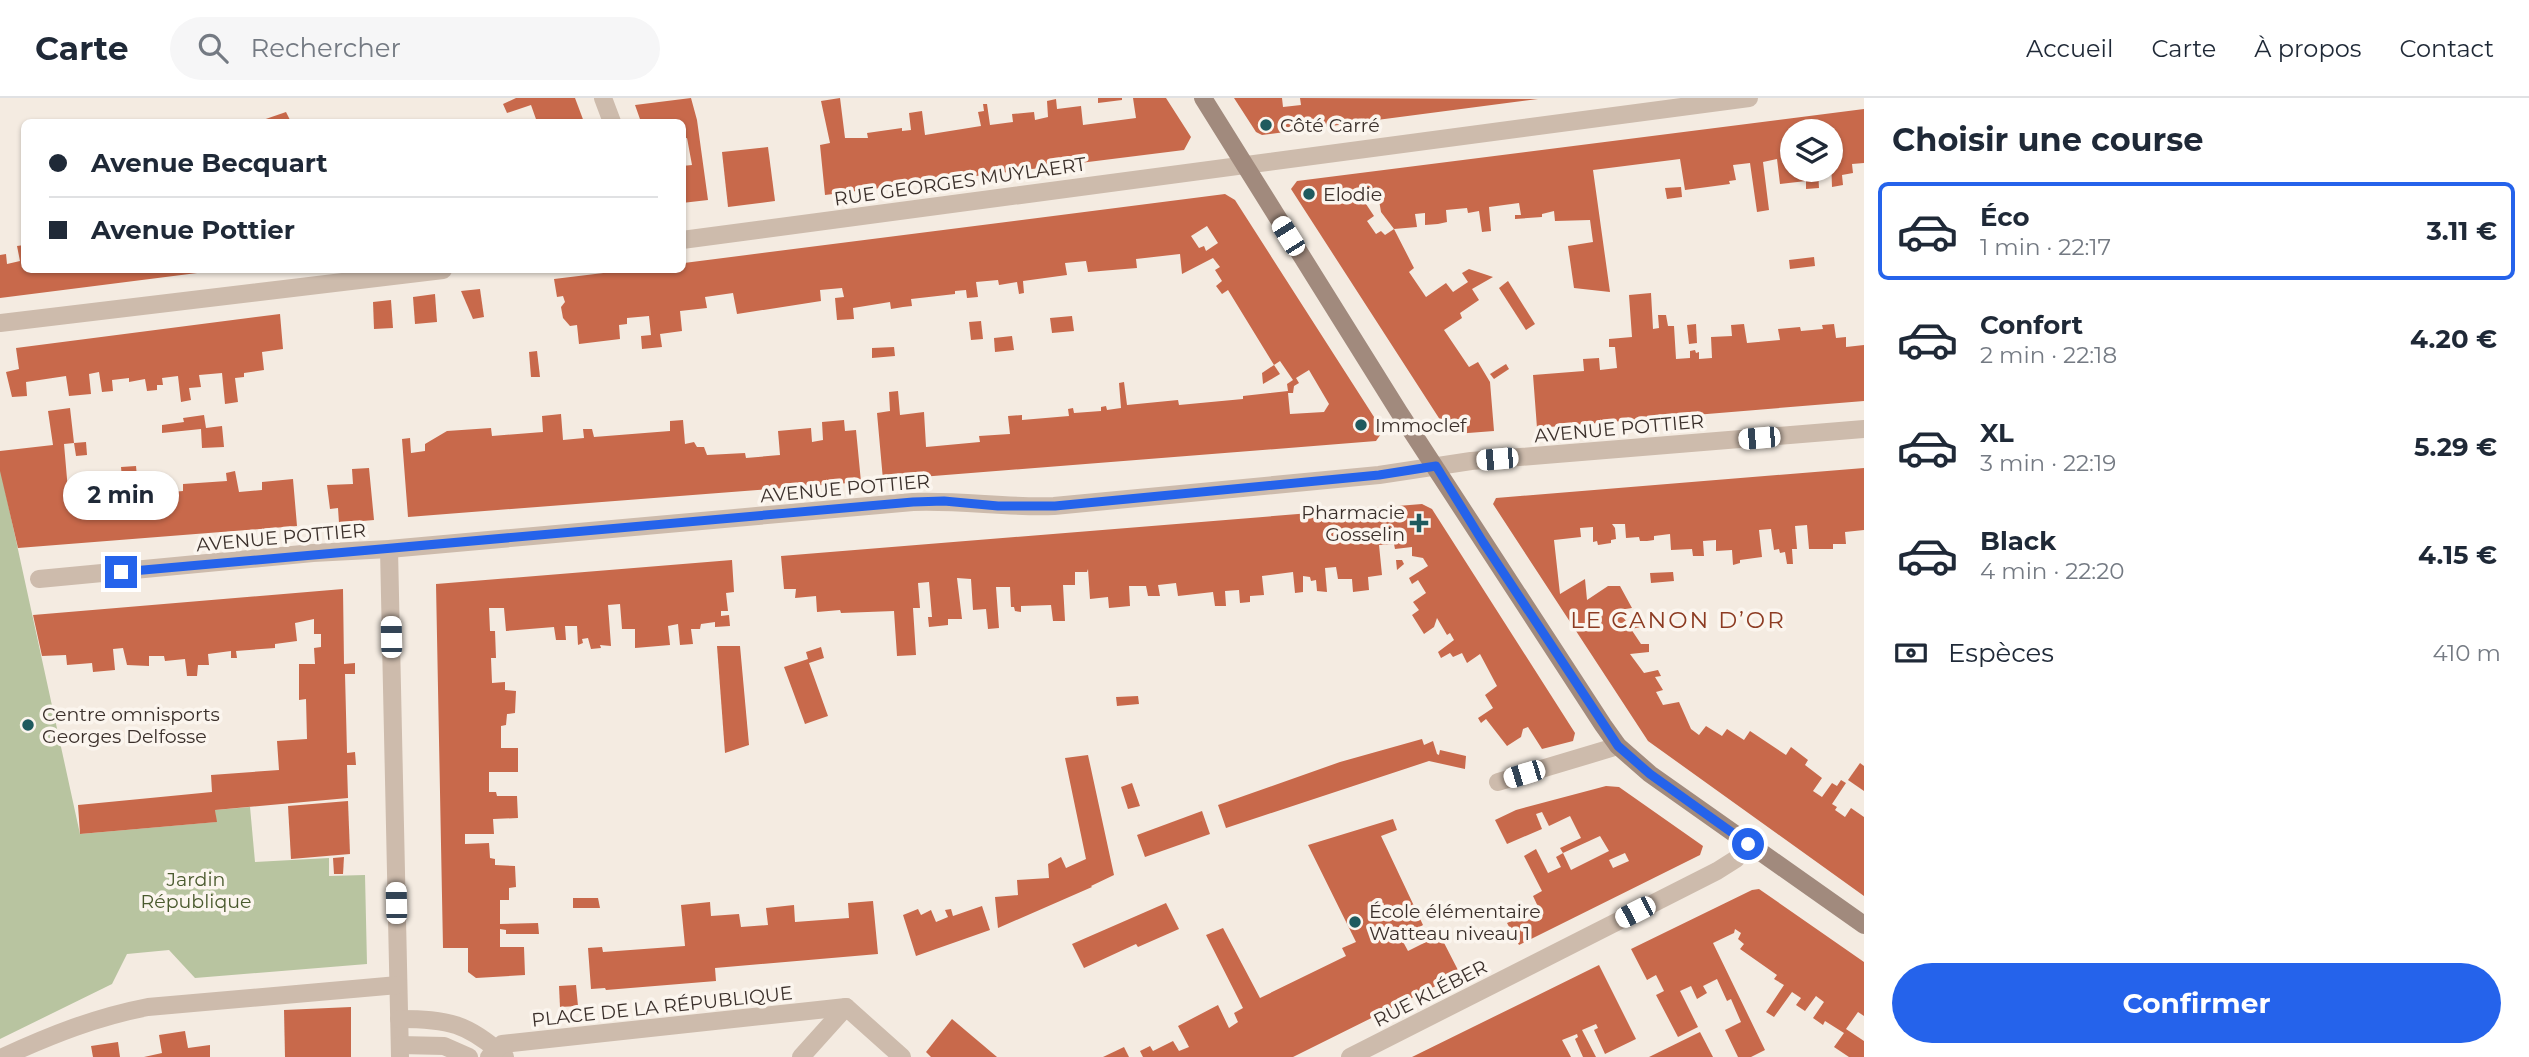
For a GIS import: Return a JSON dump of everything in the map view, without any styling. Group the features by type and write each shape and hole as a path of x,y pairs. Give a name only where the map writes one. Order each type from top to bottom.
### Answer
{"street":[{"path":"603,98 610,119"},
{"path":"1203,98 1483,542 1618,746 1650,774 1864,925"},
{"name":"RUE GEORGES MUYLAERT","path":"686,239 1749,98"},
{"path":"0,323 418,273"},
{"name":"AVENUE POTTIER","path":"39,579 913,502 1055,506 1379,475 1436,466 1864,429"},
{"path":"390,549 400,1051 444,1046 469,1057"},
{"path":"1498,782 1618,746"},
{"name":"RUE KLÉBER","path":"1350,1057 1717,871 1736,859 1748,844"},
{"path":"3,1057 74,1025 108,1014 148,1007 398,985"},
{"path":"801,1057 845,1007 902,1057"},
{"name":"PLACE DE LA RÉPUBLIQUE","path":"497,1054 502,1044 845,1007"},
{"path":"398,1019 453,1023 472,1031 497,1054"}],"green space":[{"name":"Jardin République","path":"0,467 80,834 216,822 215,810 250,807 255,862 329,858 329,876 365,875 367,964 195,978 169,950 127,954 112,984 0,1039"}],"building":[{"path":"516,98 575,98 583,119 536,119 531,105 507,113 503,104"},
{"path":"691,98 697,120 708,200 686,203 686,166 692,165 686,138 686,119 640,119 635,105"},
{"path":"840,98 845,138 868,138 867,133 902,128 902,131 911,130 909,113 922,111 925,135 981,126 978,112 984,111 983,104 987,104 990,125 1013,122 1012,114 1034,112 1035,120 1048,117 1047,101 1056,99 1057,109 1081,106 1083,125 1136,118 1133,98 1166,98 1191,137 1184,150 825,195 820,145 830,143 821,101"},
{"path":"1098,98 1122,98 1122,100 1098,103"},
{"path":"1234,98 1282,98 1283,107 1301,105 1300,98 1538,99 1262,135 1256,132"},
{"path":"1864,109 1864,163 1852,164 1853,173 1843,175 1843,119 1785,119"},
{"path":"286,112 290,119 266,119"},
{"path":"1780,120 1780,182 1797,182 1780,184 1777,159 1763,162 1769,210 1757,212 1750,163 1733,165 1736,180 1729,181 1730,184 1685,190 1680,159 1593,170 1610,292 1574,288 1568,246 1593,242 1590,220 1555,221 1554,211 1542,214 1542,217 1515,219 1515,215 1521,215 1519,203 1489,207 1491,231 1482,232 1479,211 1468,213 1467,208 1446,210 1447,222 1438,224 1425,225 1425,213 1415,214 1417,227 1394,229 1414,268 1409,272 1426,297 1446,283 1453,292 1468,282 1462,273 1469,269 1493,277 1472,289 1479,300 1460,313 1462,318 1444,330 1469,367 1478,362 1490,382 1494,431 1455,434 1446,429 1291,189 1297,181","holes":["1365,189 1367,195 1359,195 1357,190","1378,194 1381,212 1394,229 1385,235 1381,231 1376,234 1367,221 1374,216 1364,201 1369,200 1367,195"]},
{"path":"768,147 775,201 728,207 722,152"},
{"path":"1806,182 1819,182 1819,188 1806,189"},
{"path":"1832,182 1843,182 1843,185 1832,187"},
{"path":"1681,187 1682,197 1667,199 1665,188"},
{"path":"1225,194 1235,200 1383,431 1376,441 883,480 877,413 890,411 889,392 898,391 900,415 924,412 926,447 980,442 979,436 1010,434 1008,416 1022,415 1022,420 1069,416 1068,409 1073,408 1074,413 1101,411 1101,407 1106,406 1107,410 1121,408 1119,383 1124,382 1127,405 1178,400 1179,405 1243,399 1243,396 1288,391 1287,384 1293,380 1280,361 1274,365 1228,290 1222,294 1216,286 1222,281 1215,270 1220,267 1213,258 1182,274 1180,254 1136,259 1137,268 1088,272 1086,261 1065,263 1067,275 1023,281 1024,293 1019,294 1017,282 999,285 998,280 976,282 978,297 967,298 966,290 955,291 955,294 911,299 912,306 891,309 890,302 853,308 854,319 837,320 835,298 844,297 842,288 820,290 821,301 737,314 733,293 705,297 707,308 680,311 682,331 660,334 662,347 642,349 641,336 651,335 649,316 627,318 627,324 619,325 620,339 579,344 577,325 570,326 563,318 561,307 565,302 563,296 557,297 554,279 603,273 686,273 686,263","holes":["1207,226 1218,243 1206,251 1204,246 1199,248 1191,236","1309,370 1329,404 1324,412 1290,414 1288,393 1293,393 1294,386 1299,383 1296,378"]},
{"path":"21,245 21,273 197,273 0,298 0,255 6,254 7,264 20,261 17,246"},
{"path":"1814,257 1815,266 1790,269 1789,260"},
{"path":"1508,281 1535,324 1526,330 1499,288"},
{"path":"480,289 484,317 473,319 461,291"},
{"path":"1651,293 1653,329 1659,328 1658,315 1666,315 1668,326 1674,326 1676,359 1690,358 1690,351 1695,350 1696,353 1699,352 1699,359 1712,358 1711,337 1732,336 1731,325 1744,324 1747,343 1780,340 1778,329 1800,327 1801,331 1823,329 1822,325 1834,324 1836,338 1846,337 1846,347 1864,345 1864,401 1537,428 1533,375 1584,371 1583,359 1599,358 1600,370 1617,368 1615,347 1609,347 1609,339 1632,337 1629,295"},
{"path":"435,294 437,322 415,324 413,297"},
{"path":"391,300 393,328 374,329 373,302"},
{"path":"280,314 283,349 262,352 264,370 244,373 244,377 235,378 238,402 225,404 222,373 199,375 201,387 189,388 191,400 181,402 178,376 162,378 163,385 157,385 157,390 147,391 145,379 129,382 129,378 112,380 113,391 102,392 99,372 89,374 91,394 69,396 66,376 26,382 27,396 12,397 6,372 19,369 16,348"},
{"path":"1072,316 1074,331 1052,333 1050,318"},
{"path":"981,321 983,339 971,340 969,322"},
{"path":"1696,324 1697,343 1689,344 1687,325"},
{"path":"1012,336 1014,350 995,352 994,338"},
{"path":"894,347 895,356 872,358 872,348"},
{"path":"537,351 540,377 531,377 529,352"},
{"path":"1506,364 1509,369 1494,379 1490,374"},
{"path":"1274,365 1280,374 1263,384 1262,373"},
{"path":"70,408 74,443 64,444 69,502 91,500 89,477 111,475 113,502 124,501 121,467 136,466 138,488 161,486 161,493 183,491 183,484 227,481 226,473 235,471 239,492 262,490 262,482 293,479 297,526 18,548 0,471 0,451 53,445 48,411"},
{"path":"561,414 563,440 584,438 583,429 592,429 594,437 670,431 670,421 683,420 685,444 694,442 697,447 704,447 707,455 745,453 746,458 780,455 778,431 811,428 812,442 823,440 822,422 844,420 845,431 856,430 861,482 408,517 402,439 410,438 411,453 425,451 425,444 447,431 491,428 492,436 543,432 542,416"},
{"path":"204,415 206,428 222,426 224,447 202,448 201,429 162,433 162,425 184,422 183,418"},
{"path":"86,442 87,455 76,456 74,443"},
{"path":"369,468 374,520 339,523 338,508 330,509 327,485 353,484 352,469"},
{"path":"1864,468 1864,530 1845,532 1846,544 1833,544 1833,549 1809,549 1807,525 1795,526 1797,549 1792,549 1793,564 1787,564 1785,552 1774,550 1771,529 1759,530 1762,557 1740,560 1740,563 1733,565 1732,550 1716,551 1716,540 1703,541 1704,556 1693,556 1692,549 1671,550 1670,534 1654,536 1654,540 1647,541 1640,541 1639,537 1626,538 1625,524 1612,524 1616,539 1611,540 1611,543 1598,545 1597,541 1593,542 1593,527 1580,528 1581,537 1554,540 1560,594 1585,579 1587,600 1608,586 1620,586 1632,608 1619,610 1627,623 1640,623 1641,627 1631,629 1641,644 1649,644 1649,652 1630,654 1644,673 1658,670 1661,676 1655,677 1663,690 1656,692 1663,705 1679,702 1691,729 1699,735 1706,726 1722,736 1727,729 1744,740 1750,731 1786,755 1791,747 1808,760 1805,765 1822,778 1813,791 1822,797 1832,783 1837,786 1841,780 1846,783 1832,804 1837,807 1835,810 1845,817 1851,808 1864,817 1864,896 1648,741 1493,504 1496,498"},
{"path":"1422,504 1432,509 1575,733 1573,741 1542,749 1528,727 1523,729 1521,737 1507,746 1486,719 1481,723 1478,718 1493,708 1485,695 1497,686 1480,654 1467,663 1462,653 1453,657 1450,653 1441,658 1438,652 1454,640 1450,633 1447,635 1437,618 1434,627 1424,634 1412,615 1419,610 1413,602 1426,593 1418,580 1412,584 1409,578 1428,566 1423,558 1412,556 1412,547 1395,549 1394,544 1379,545 1382,575 1368,577 1369,590 1353,592 1352,579 1338,579 1336,567 1325,568 1327,592 1317,591 1316,580 1311,581 1310,577 1303,576 1303,592 1295,593 1293,572 1262,576 1264,595 1250,596 1250,602 1240,603 1239,590 1225,591 1226,606 1215,606 1213,592 1178,596 1176,583 1158,585 1160,596 1148,596 1146,586 1129,586 1130,606 1109,608 1108,597 1090,599 1088,569 1087,572 1075,572 1075,585 1063,585 1065,621 1053,621 1051,605 1021,606 1021,612 1015,611 1014,607 1011,607 1010,587 996,587 999,628 988,629 986,609 973,610 971,579 957,578 962,619 948,619 948,625 929,627 928,617 932,617 929,582 918,583 920,608 913,608 916,655 897,656 894,611 817,612 816,596 795,598 796,589 784,589 781,556"},
{"path":"732,560 734,592 726,593 728,611 721,611 721,616 729,615 730,626 715,627 715,622 701,624 700,629 691,629 693,644 680,645 678,624 668,626 670,645 635,648 635,629 622,629 620,604 608,605 611,646 600,645 601,648 591,649 588,638 582,639 583,643 578,645 577,626 565,626 566,640 556,640 554,627 506,631 504,608 489,608 490,631 495,631 496,658 491,658 492,683 505,682 505,690 516,691 515,713 507,714 506,725 501,726 501,748 518,748 518,772 489,772 489,792 496,792 497,796 517,796 518,818 493,819 494,834 465,834 465,844 489,843 490,858 495,859 495,865 515,866 516,887 509,888 509,900 500,900 500,924 538,923 539,934 506,934 506,930 500,929 500,947 524,947 525,975 476,978 468,972 468,948 443,948 436,584"},
{"path":"1396,560 1402,560 1404,564 1397,570"},
{"path":"1673,572 1674,581 1651,583 1650,573"},
{"path":"343,589 344,664 355,663 355,674 345,674 347,753 355,752 356,765 347,765 348,798 215,810 217,822 80,834 78,805 212,792 211,775 279,770 277,741 307,739 306,699 299,700 299,664 315,664 314,648 321,647 321,634 314,634 314,619 295,623 297,641 275,644 275,648 236,651 237,658 231,658 231,651 208,654 209,665 198,665 197,676 187,676 185,659 165,661 164,656 149,656 149,666 127,665 123,648 113,649 115,670 93,672 92,663 67,665 66,655 42,656 33,615"},
{"path":"717,646 740,646 749,745 725,753"},
{"path":"821,647 824,658 809,663 828,716 805,724 784,667 808,659 806,652"},
{"path":"1138,696 1139,704 1117,706 1116,697"},
{"path":"1422,739 1424,745 1433,741 1439,755 1440,750 1466,756 1465,769 1429,761 1226,828 1218,805 1340,762"},
{"path":"1088,755 1114,875 998,928 995,897 1018,895 1017,880 1049,878 1048,864 1061,857 1066,868 1086,859 1065,758"},
{"path":"1860,763 1864,766 1864,791 1848,780"},
{"path":"1132,783 1140,806 1128,809 1121,787"},
{"path":"1606,786 1619,787 1703,846 1700,855 1519,945 1507,923 1523,916 1526,921 1541,913 1533,896 1542,891 1524,856 1536,849 1548,873 1561,867 1556,857 1563,853 1560,848 1581,838 1570,816 1549,826 1542,812 1536,814 1542,829 1507,844 1495,820 1516,810","holes":["1600,836 1609,851 1571,870 1563,853","1625,853 1629,861 1613,868 1609,860"]},
{"path":"348,801 350,854 291,859 288,806"},
{"path":"1202,811 1210,834 1145,857 1137,835"},
{"path":"1393,819 1397,830 1381,836 1423,925 1401,938 1408,951 1440,935 1460,974 1293,1057 1143,1057 1140,1051 1150,1046 1153,1051 1173,1041 1179,1051 1189,1047 1178,1026 1218,1005 1229,1028 1238,1022 1234,1013 1243,1008 1206,935 1223,928 1260,998 1346,956 1342,948 1356,942 1308,845"},
{"path":"344,857 343,874 334,874 333,858"},
{"path":"1759,889 1864,962 1864,1016 1858,1012 1846,1029 1864,1041 1864,1057 1849,1057 1834,1047 1844,1033 1825,1021 1823,1025 1813,1018 1824,1002 1816,996 1805,1011 1796,1005 1801,998 1792,992 1774,1017 1766,1012 1784,985 1774,979 1777,975 1740,949 1744,944 1738,939 1741,933 1735,929 1734,933 1713,943 1765,1050 1751,1057 1738,1057 1725,1030 1741,1022 1731,999 1727,1001 1717,979 1703,986 1707,993 1697,999 1691,986 1680,991 1698,1027 1678,1037 1656,995 1664,991 1656,975 1647,980 1631,949"},
{"path":"573,898 598,898 600,908 573,908"},
{"path":"873,901 878,954 715,968 716,981 591,989 588,948 602,947 603,952 685,946 681,905 710,902 711,916 739,914 741,927 768,925 766,908 794,905 795,922 849,918 848,903"},
{"path":"1166,903 1179,929 1138,947 1136,944 1084,968 1072,944"},
{"path":"982,906 990,930 916,956 903,915 918,909 921,915 931,910 936,922 948,917 945,910 951,909 953,916"},
{"path":"1599,965 1636,1039 1605,1054 1594,1030 1598,1028 1596,1024 1582,1030 1596,1057 1583,1057 1575,1039 1577,1034 1562,1040 1571,1057 1412,1057"},
{"path":"576,985 578,1006 560,1007 559,986"},
{"path":"351,1007 351,1057 285,1057 284,1010"},
{"path":"952,1019 997,1057 931,1057 926,1052"},
{"path":"185,1031 188,1048 210,1045 210,1057 144,1057 162,1053 159,1035"},
{"path":"1700,1032 1713,1057 1649,1057"},
{"path":"118,1042 120,1057 93,1057 91,1046"},
{"path":"1124,1047 1129,1057 1103,1057"}],"place":[{"name":"Côté Carré","path":"1266,125"},
{"name":"Elodie","path":"1309,194"},
{"name":"Immoclef","path":"1361,425"},
{"name":"Pharmacie Gosselin","path":"1419,523"},
{"name":"Centre omnisports Georges Delfosse","path":"28,725"},
{"name":"École élémentaire Watteau niveau 1","path":"1355,922"}],"district":[{"name":"LE CANON D’OR","path":"1678,620"}],"route":[{"path":"121,572 913,502 1055,506 1402,473 1436,466 1618,746 1650,774 1748,844"}]}
